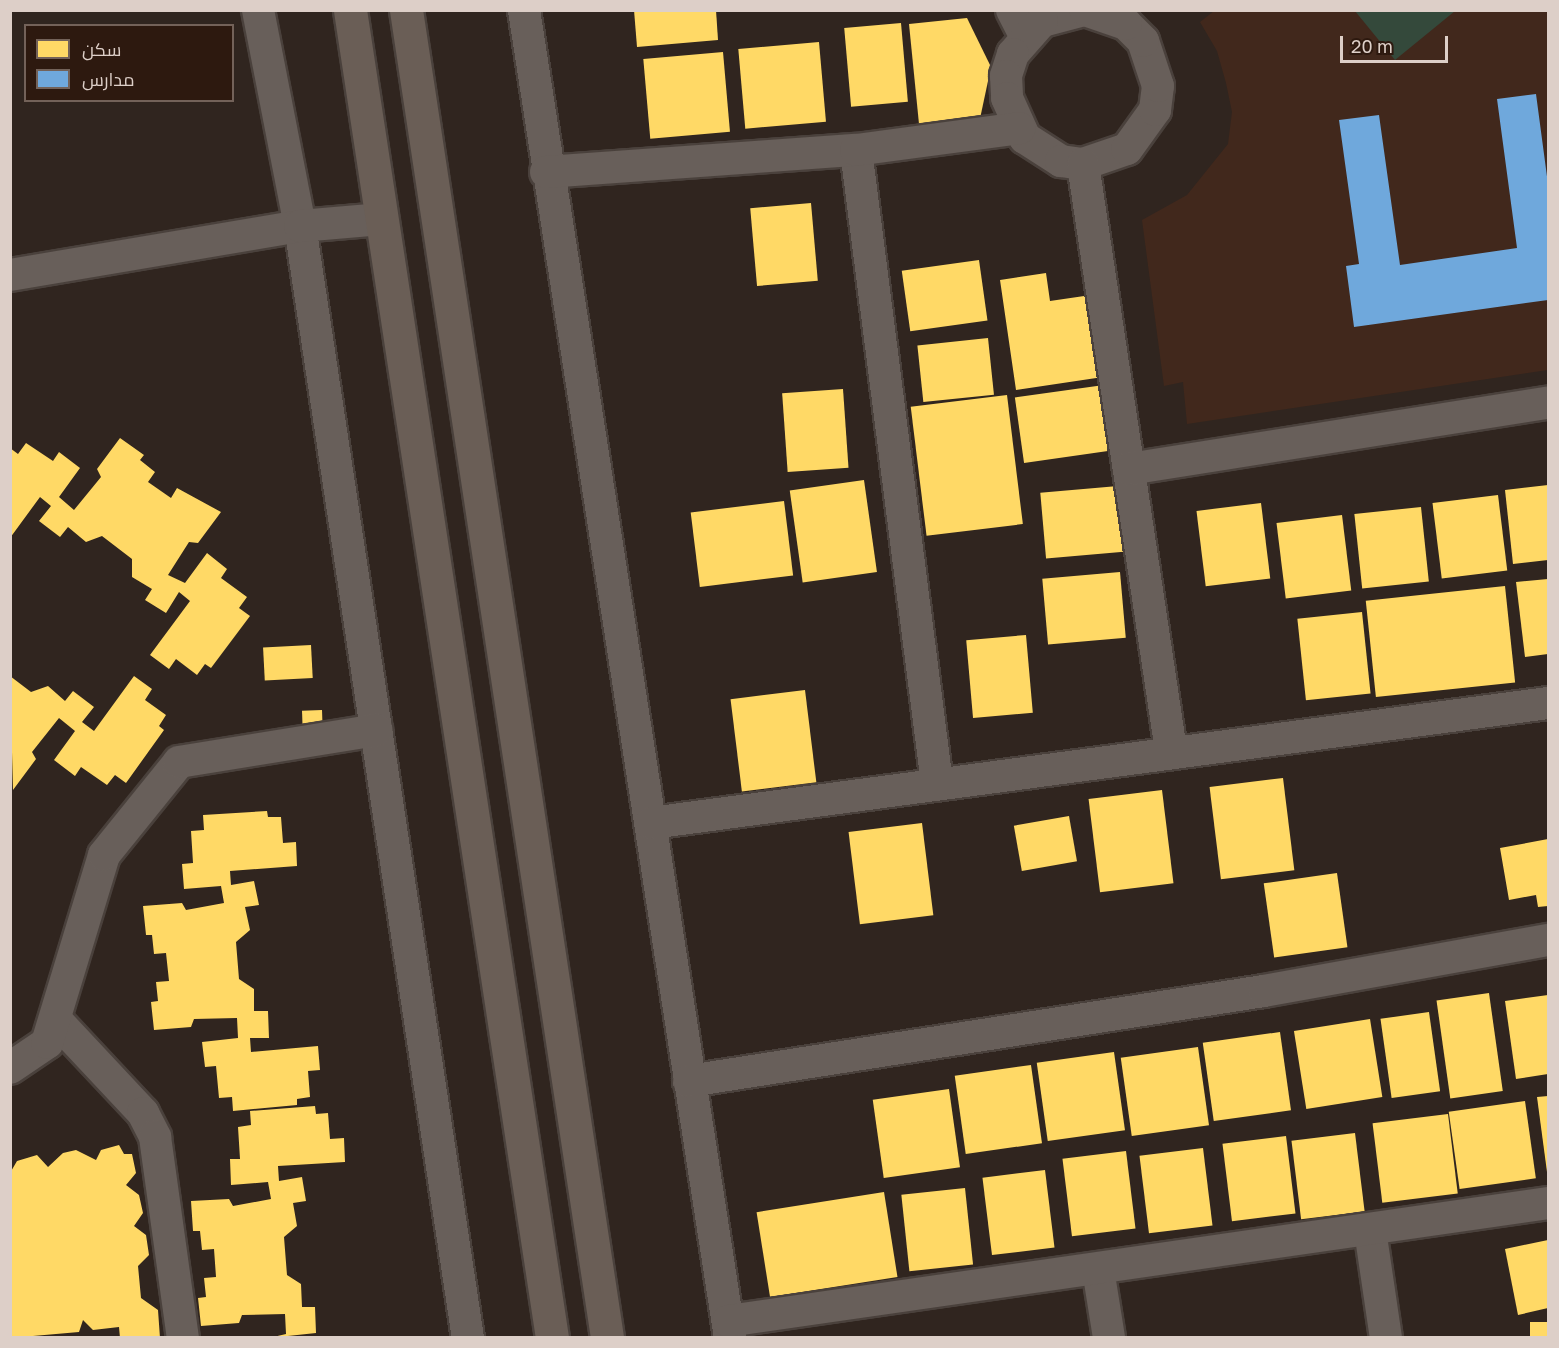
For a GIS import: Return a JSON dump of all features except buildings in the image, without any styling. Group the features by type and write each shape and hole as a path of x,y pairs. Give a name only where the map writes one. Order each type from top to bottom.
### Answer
{"highway":[{"path":"351,10 552,1338"},
{"path":"406,10 607,1338"}],"street":[{"path":"258,10 300,226 468,1338"},
{"path":"524,10 546,172 651,823 688,1081 729,1329 1098,1269 1548,1203"},
{"path":"1084,10 1134,17 1154,62 1155,110 1127,149 1083,164 1041,152 1020,128 1006,98 1006,76 1018,23 1042,21 1084,10"},
{"path":"546,172 856,150 1020,128"},
{"path":"856,150 938,783"},
{"path":"1083,164 1171,751"},
{"path":"10,275 300,226 382,219"},
{"path":"1129,469 1548,403"},
{"path":"651,823 1171,751 1548,703"},
{"path":"10,1068 47,1043 104,855 179,762 376,730"},
{"path":"688,1081 1264,991 1548,940"},
{"path":"55,1019 143,1113 155,1137 183,1338"},
{"path":"1370,1230 1386,1338"},
{"path":"1098,1269 1109,1338"}],"shaded area":[{"path":"1214,11 1548,11 1548,370 1187,424 1183,382 1164,386 1142,220 1187,195 1228,144 1232,112 1226,83 1217,51 1200,22"}],"green space":[{"path":"1355,11 1455,11 1395,60"}]}
